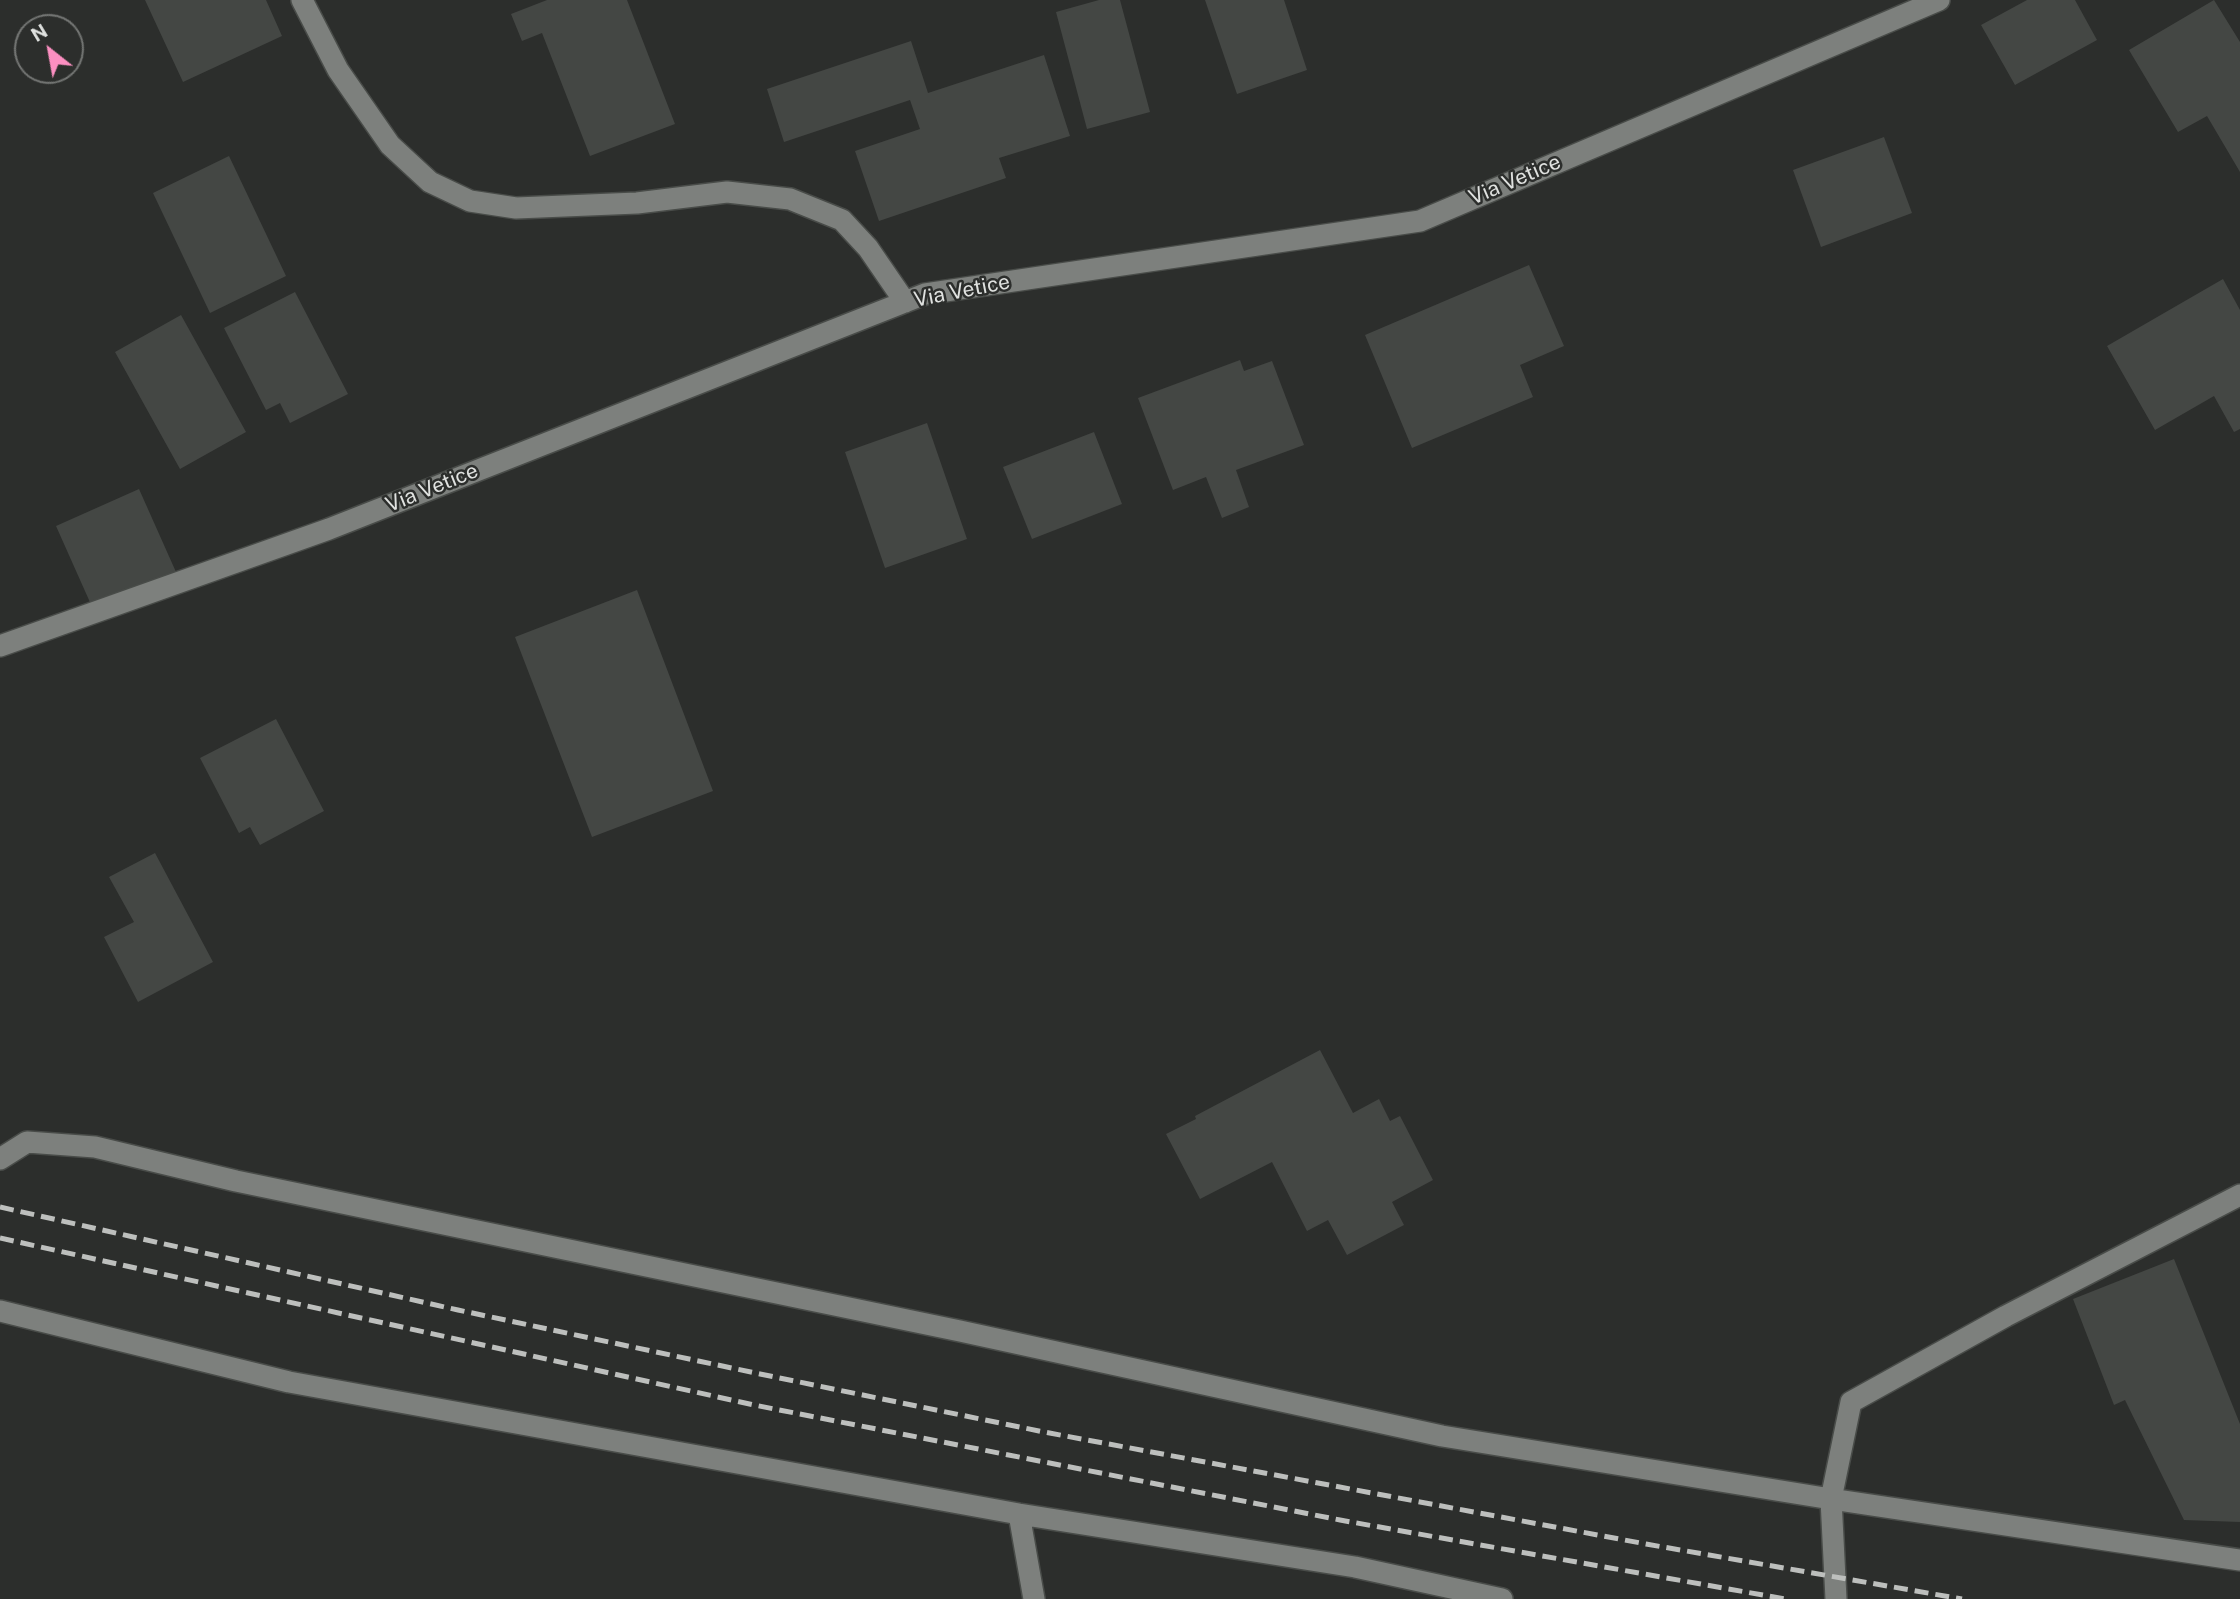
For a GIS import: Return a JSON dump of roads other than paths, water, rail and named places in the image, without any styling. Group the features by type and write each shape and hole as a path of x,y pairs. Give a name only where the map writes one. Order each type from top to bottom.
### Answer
{"street":[{"path":"302,0 345,81 390,145 430,182 470,201 516,208 637,203 727,192 790,199 842,220 868,248 905,302"},
{"name":"Via Vetice","path":"0,646 329,529 925,293 1420,221 1938,0"},
{"path":"0,1159 27,1142 95,1147 236,1181 973,1334 1442,1436 1831,1499 2240,1560"},
{"path":"1836,1599 1831,1499 1851,1402 2006,1316 2240,1195"},
{"path":"0,1311 289,1382 1019,1514 1355,1567 1502,1599"},
{"path":"1019,1514 1034,1599"}],"railway":[{"path":"0,1207 458,1310 1044,1432 1646,1544 1962,1599"},
{"path":"0,1238 754,1405 1340,1520 1785,1599"}]}
